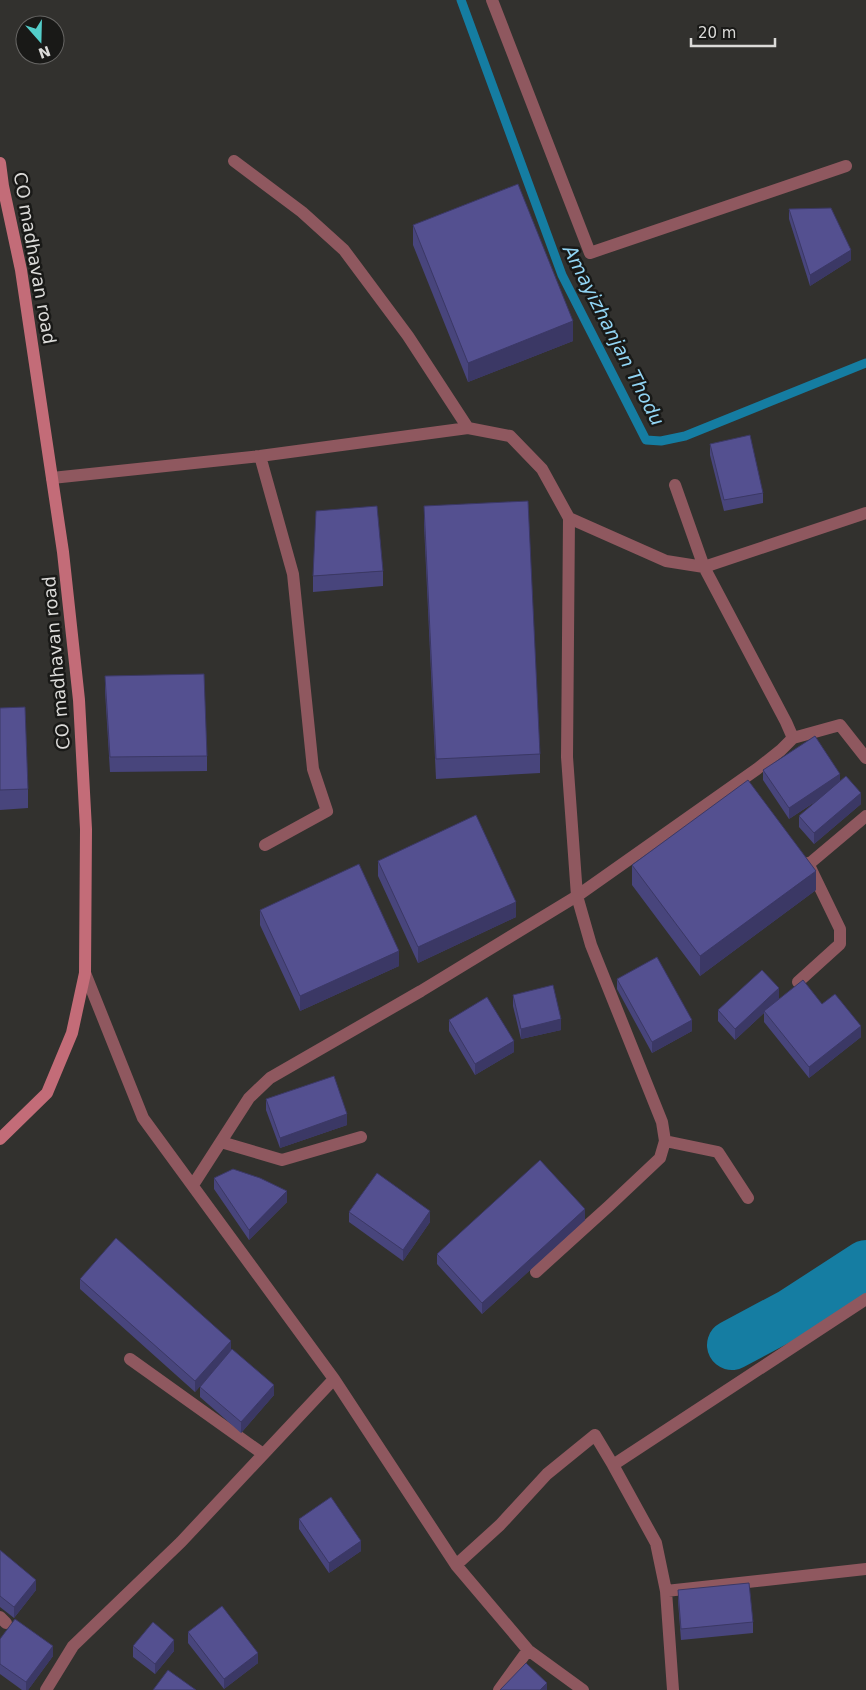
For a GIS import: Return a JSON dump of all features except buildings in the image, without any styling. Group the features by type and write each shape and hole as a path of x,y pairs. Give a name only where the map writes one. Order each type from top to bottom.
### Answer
{"street":[{"path":"492,0 590,254 846,166"},
{"path":"234,161 302,212 344,250 408,336 468,428"},
{"name":"CO madhavan road","path":"0,163 3,186 22,270 63,552 79,700 86,829 85,973 72,1033 47,1092 0,1139"},
{"path":"52,478 260,456 468,428 510,436 542,469 569,518 568,757 577,896 591,946 662,1122 666,1141 660,1158 536,1272"},
{"path":"260,456 293,574 313,768 327,811 265,845"},
{"path":"676,485 704,567 793,738"},
{"path":"569,518 666,560 704,567 866,513"},
{"path":"193,1185 249,1098 270,1078 421,991 577,896 745,783 793,738 840,725 866,758"},
{"path":"798,982 840,944 840,929 806,860 866,816"},
{"path":"85,973 143,1118 334,1379 456,1565 528,1650 583,1690"},
{"path":"221,1142 282,1160 361,1137"},
{"path":"666,1141 718,1152 748,1198"},
{"path":"613,1466 866,1299"},
{"path":"130,1359 263,1454"},
{"path":"46,1690 73,1646 182,1542 334,1379"},
{"path":"456,1565 500,1524 547,1474 595,1435 656,1543 666,1591 674,1690"},
{"path":"666,1591 866,1569"},
{"path":"499,1690 528,1650"}],"waterway":[{"name":"Amayizhanjan Thodu","path":"461,0 562,275 646,440 661,441 685,436 866,363"},
{"path":"732,1345 792,1313 866,1265"}]}
